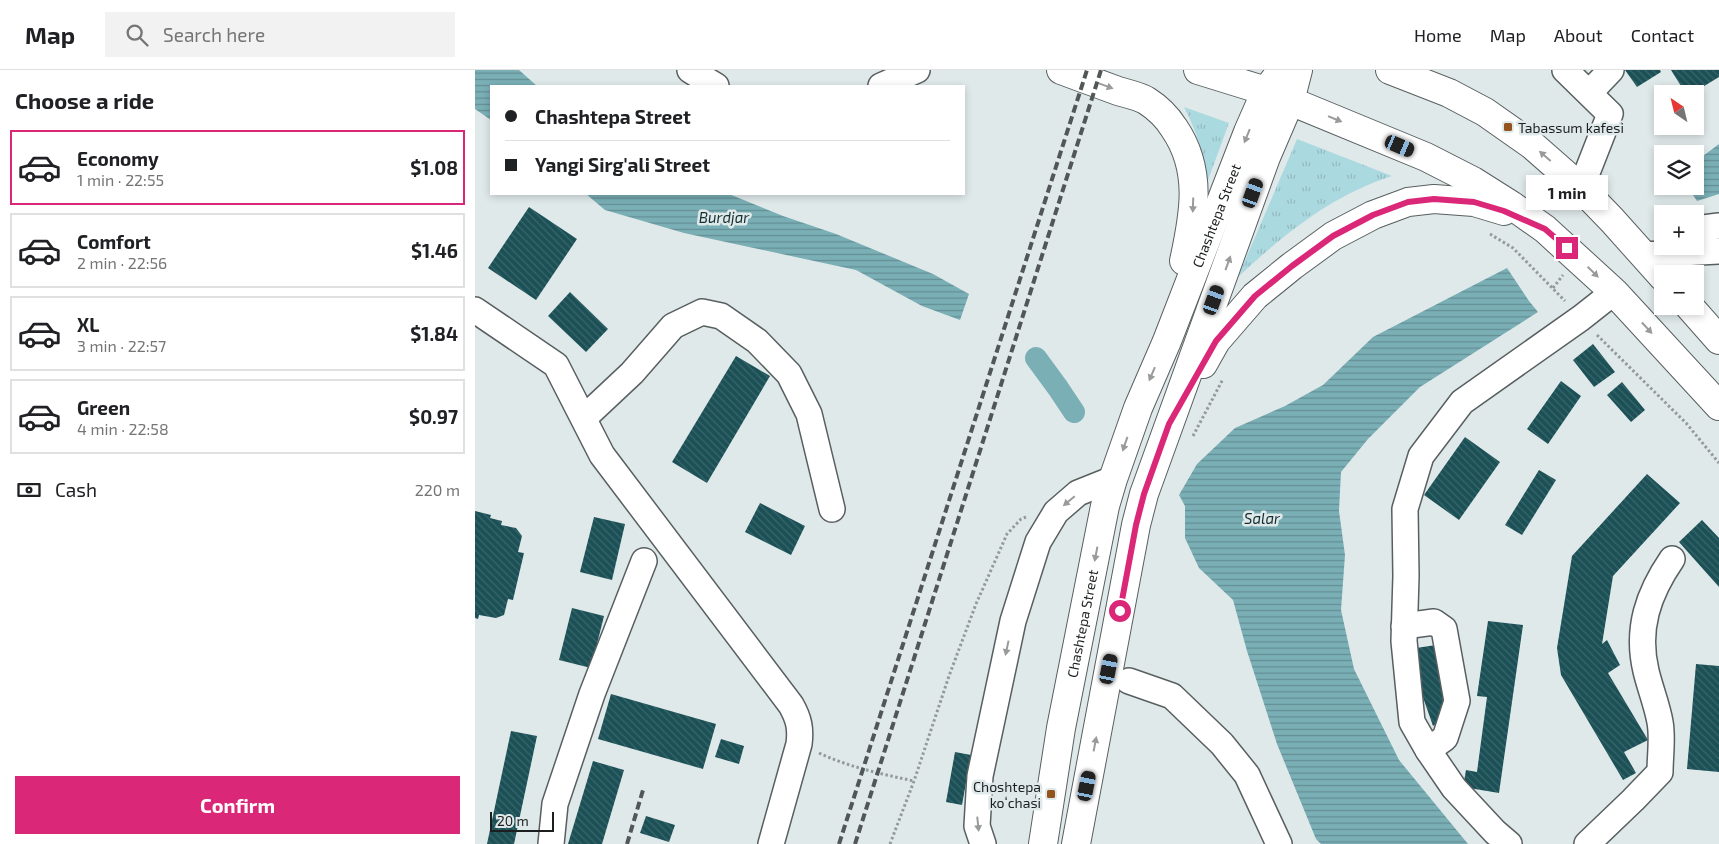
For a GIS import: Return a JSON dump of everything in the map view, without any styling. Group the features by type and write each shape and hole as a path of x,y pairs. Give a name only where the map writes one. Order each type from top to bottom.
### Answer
{"main road":[{"path":"1061,70 1145,100 1168,118 1187,149 1191,163 1194,207 1167,341"},
{"path":"1198,70 1278,96 1417,153 1511,205 1545,229 1614,292 1719,406"},
{"path":"1278,96 1282,70"},
{"path":"1278,96 1298,70"},
{"path":"1390,70 1449,93 1485,112 1533,145 1581,188 1612,220 1653,249 1659,265"},
{"name":"Chashtepa Street","path":"1043,844 1061,728 1105,506 1113,480 1138,408 1167,341 1244,142 1278,96"},
{"name":"Chashtepa Street","path":"1076,844 1136,525 1144,494 1266,157 1278,96"},
{"path":"1169,424 1216,341 1255,296 1333,236 1396,205 1434,199 1461,200 1483,204 1518,216 1545,229"},
{"path":"1697,315 1719,340"}],"street":[{"path":"690,70 714,85"},
{"path":"868,70 874,85"},
{"path":"883,85 917,70"},
{"path":"1565,70 1590,92 1610,114 1581,188"},
{"path":"1590,92 1611,70"},
{"path":"1704,228 1719,226"},
{"path":"1653,249 1719,251"},
{"path":"1509,844 1495,832 1454,788 1428,750 1412,722 1403,641 1405,509 1421,456 1462,402 1581,318 1614,292"},
{"path":"475,310 556,365 602,455 799,718 801,733 799,744 771,844"},
{"path":"583,418 632,373 673,326 701,312 721,316 757,341 789,374 809,414 832,509"},
{"path":"983,844 977,826 980,776 1013,621 1038,542 1056,512 1078,493 1113,480"},
{"path":"1587,844 1660,772 1661,723 1645,668 1642,630 1648,603 1672,559"},
{"path":"551,844 555,804 591,694 644,561"},
{"path":"1404,626 1434,622 1445,629 1457,701 1445,738 1428,750"},
{"path":"1129,681 1172,696 1221,744 1247,775 1279,844"}],"path":[{"path":"1483,230 1513,248 1686,423 1719,462"},
{"path":"1553,288 1565,273"},
{"path":"1193,436 1224,377"},
{"path":"890,844 914,781 949,676 1007,534 1021,519 1036,512 1056,512"},
{"path":"799,744 839,763 914,781"}],"green space":[{"path":"1184,107 1229,123 1207,183 1199,144"},
{"path":"1297,139 1392,176 1349,194 1309,218 1238,277"}],"water":[{"path":"475,70 519,70 536,85 490,85 490,119 475,109"},
{"path":"1719,144 1719,194 1697,201 1693,195 1704,195 1704,155"},
{"name":"Burdjar","path":"587,195 731,195 783,216 836,234 933,274 969,294 960,320 922,306 856,270 684,233 605,210"},
{"name":"Salar","path":"1507,268 1538,312 1420,387 1368,439 1341,472 1339,511 1345,555 1341,610 1354,669 1399,760 1468,844 1321,844 1316,839 1277,744 1247,651 1233,600 1199,568 1185,538 1185,506 1179,495 1197,464 1235,428 1285,406 1323,385 1373,337"}],"building":[{"path":"1625,70 1660,70 1661,72 1637,87"},
{"path":"1671,70 1719,70 1719,77 1704,86 1680,85"},
{"path":"529,207 577,239 536,300 488,268"},
{"path":"570,292 608,329 586,352 548,316"},
{"path":"1593,344 1615,372 1594,387 1573,360"},
{"path":"736,356 770,376 707,483 672,462"},
{"path":"1561,381 1581,396 1548,444 1527,429"},
{"path":"1622,382 1645,410 1631,422 1607,395"},
{"path":"1465,437 1500,462 1459,520 1424,495"},
{"path":"1539,470 1556,480 1522,535 1505,525"},
{"path":"1647,474 1680,503 1613,576 1602,644 1607,640 1620,665 1608,673 1648,740 1624,752 1636,773 1623,780 1561,675 1557,648 1572,556"},
{"path":"760,503 805,526 791,555 745,532"},
{"path":"475,511 491,515 490,518 502,521 501,525 516,528 522,536 518,552 524,553 513,600 508,599 504,615 496,618 479,615 478,619 475,618"},
{"path":"594,517 625,524 612,580 580,572"},
{"path":"1702,520 1719,538 1719,587 1679,542"},
{"path":"572,608 604,616 591,668 559,660"},
{"path":"1488,621 1523,625 1499,793 1463,787 1466,770 1477,772 1487,697 1477,696"},
{"path":"1443,644 1446,717 1433,726 1418,683 1416,648"},
{"path":"1696,664 1719,666 1719,772 1687,769"},
{"path":"611,694 716,724 703,769 598,739"},
{"path":"511,731 537,736 514,844 487,844"},
{"path":"721,739 744,746 739,764 715,757"},
{"path":"955,752 971,755 962,805 946,802"},
{"path":"593,761 624,770 602,844 568,844"},
{"path":"646,816 675,825 669,842 640,833"}],"waterway":[{"name":"Burdjar","path":"1036,358 1074,412"}],"railway":[{"path":"839,844 1087,70"},
{"path":"855,844 1101,70"},
{"path":"627,844 643,790"}],"place":[{"name":"Tabassum kafesi","path":"1508,127"},
{"name":"Choshtepa koʻchasi","path":"1051,794"}],"route":[{"path":"1120,611 1136,525 1144,494 1169,424 1216,341 1255,296 1333,236 1396,205 1419,200 1448,199 1491,206 1545,229 1567,248"}]}
